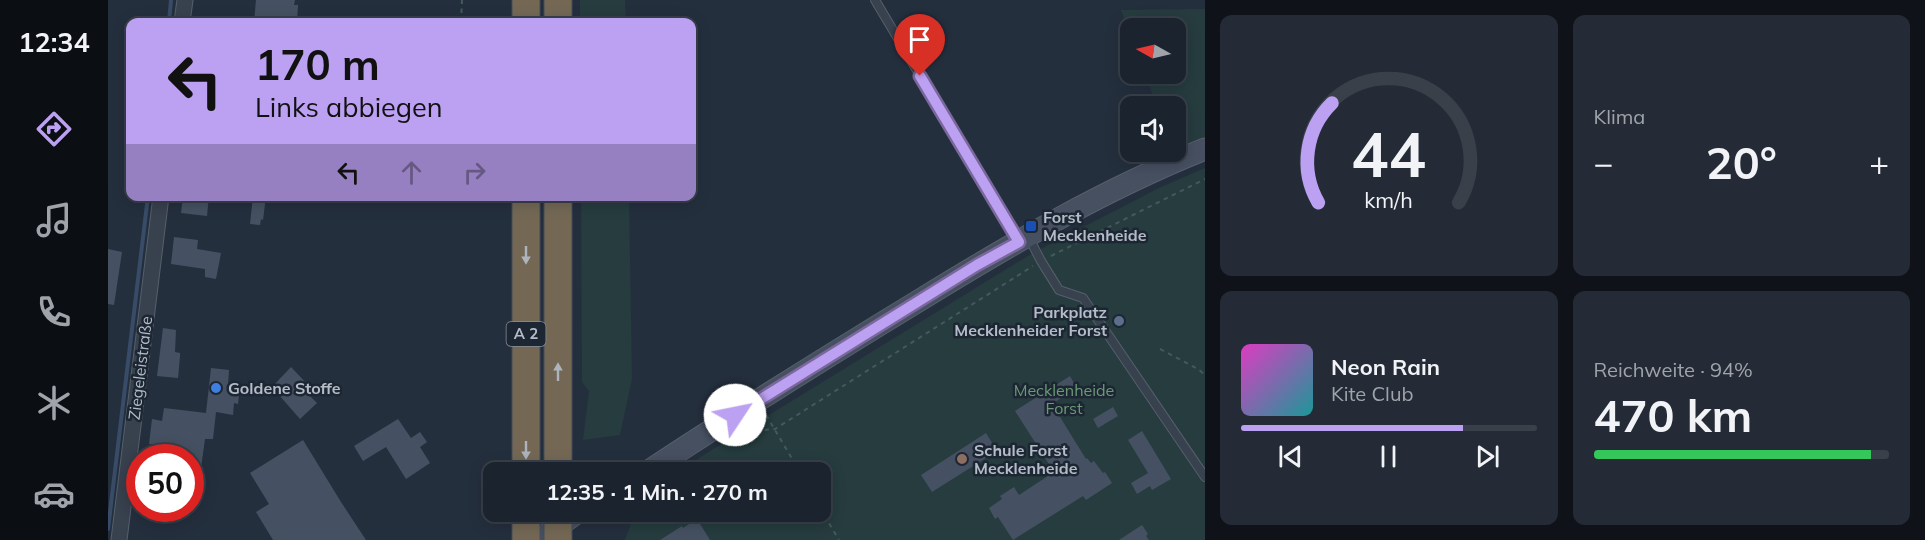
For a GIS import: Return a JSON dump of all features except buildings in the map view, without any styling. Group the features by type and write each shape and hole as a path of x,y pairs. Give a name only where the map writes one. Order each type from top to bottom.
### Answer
{"highway":[{"path":"526,0 526,18"},
{"path":"558,0 558,18"},
{"name":"A 2","path":"526,201 526,462"},
{"name":"A 2","path":"558,201 558,462"},
{"path":"526,522 526,540"},
{"path":"558,522 558,540"}],"main road":[{"path":"662,462 774,389 977,265 1112,191 1205,149"},
{"path":"539,540 564,522"}],"street":[{"path":"183,18 185,0"},
{"name":"Ziegeleistraße","path":"119,540 160,201"}],"lane":[{"path":"875,0 1024,239 1059,290 1083,298 1205,477"}],"path":[{"path":"461,18 462,0"},
{"path":"722,442 755,431 775,429 1041,261 1205,179"},
{"path":"1160,349 1205,375"},
{"path":"766,415 794,462"},
{"path":"828,522 839,540"}],"green space":[{"path":"580,0 625,0 626,18 580,18"},
{"path":"1205,9 1205,137 1186,145 1186,96 1153,96 1149,84 1186,84 1186,18 1124,18 1121,10"},
{"name":"Mecklenheide Forst","path":"1205,168 1205,540 625,540 631,522 831,522 831,462 692,462 1031,254 1159,188"},
{"path":"581,201 629,201 632,379 620,435 583,440 589,391 582,382"}],"waterway":[{"path":"169,18 171,0"},
{"path":"108,529 147,201"}],"place":[{"name":"Forst Mecklenheide","path":"1031,226"},
{"name":"Parkplatz Mecklenheider Forst","path":"1119,321"},
{"name":"Goldene Stoffe","path":"216,388"},
{"name":"Schule Forst Mecklenheide","path":"962,459"}],"route":[{"path":"735,415 977,265 1019,242 920,76"}]}
